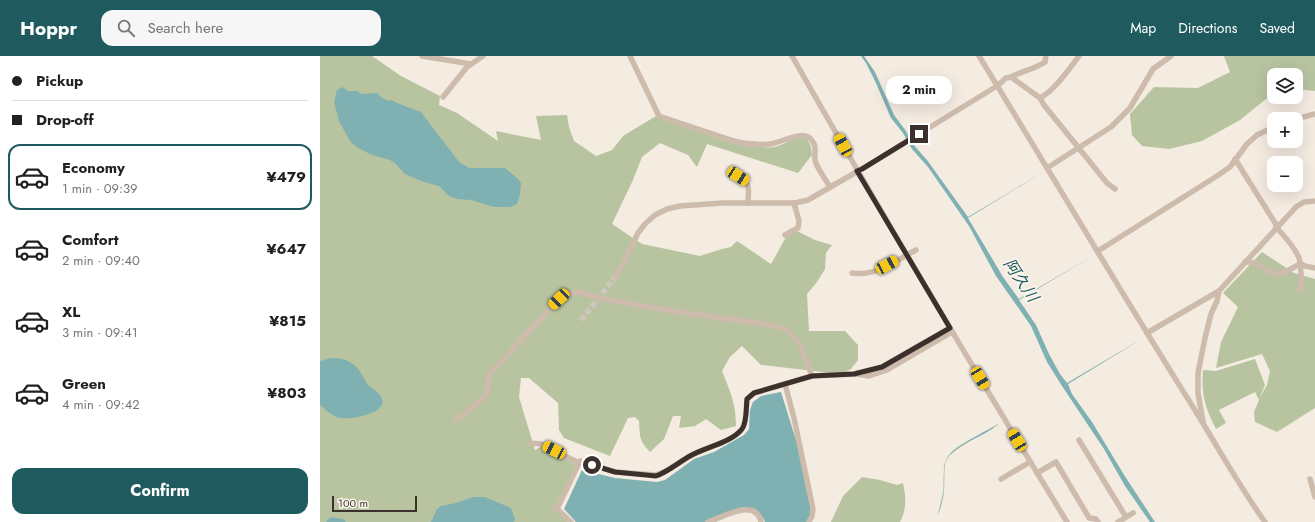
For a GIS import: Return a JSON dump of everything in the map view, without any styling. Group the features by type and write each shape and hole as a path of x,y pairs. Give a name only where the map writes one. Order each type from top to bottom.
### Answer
{"street":[{"path":"422,56 471,64"},
{"path":"443,97 467,67 483,56"},
{"path":"630,56 659,116 744,143 772,144 798,136 806,136 811,138 814,143 815,161 830,187"},
{"path":"792,56 906,255 1066,522"},
{"path":"979,56 1147,334 1204,424 1249,500 1265,522"},
{"path":"616,276 624,264 644,224 667,208 680,206 794,202 808,200 862,169 997,86 1006,78 1042,64 1045,62 1046,56"},
{"path":"1040,98 1046,95 1079,56"},
{"path":"1047,168 1111,127 1130,108 1153,69 1171,56"},
{"path":"1011,77 1040,98 1107,183 1115,189"},
{"path":"1303,117 1315,114"},
{"path":"1098,251 1230,167 1247,144 1257,135 1267,130"},
{"path":"1235,159 1277,226 1298,256 1300,263 1301,291"},
{"path":"738,176 746,181 748,185 748,203"},
{"path":"1147,334 1219,290 1296,207 1304,202 1315,201"},
{"path":"785,235 798,228 799,225 794,202"},
{"path":"852,273 865,273 877,270 916,250"},
{"path":"1245,262 1257,264 1272,273 1282,273 1300,263"},
{"path":"1300,263 1305,266 1315,268"},
{"path":"1204,424 1198,393 1198,373 1211,314 1219,290"},
{"path":"455,420 485,397 487,394 489,374 549,308 566,295 578,292 604,299 672,311 771,325 786,329 800,344 812,376"},
{"path":"529,443 541,444 579,463 580,461 615,472 656,476 662,474 692,455 732,437 742,429 747,399 754,393 812,376 854,374 869,376 881,373 951,330"},
{"path":"785,384 794,418 813,509 809,522"},
{"path":"1080,440 1126,517"},
{"path":"1001,479 1030,462"},
{"path":"1037,473 1056,462 1089,518 1096,519 1098,522"},
{"path":"571,522 556,508 579,463"},
{"path":"1310,479 1315,497"},
{"path":"708,522 741,510 752,510 757,513 761,522"},
{"path":"1118,522 1133,513"}],"green space":[{"path":"320,56 372,56 401,76 440,96 439,105 457,113 498,141 496,131 541,140 536,116 567,115 574,141 596,156 612,150 623,136 656,116 725,141 745,146 772,147 798,138 807,140 810,145 812,155 798,173 707,144 697,167 688,155 660,143 642,157 612,224 642,244 700,256 731,247 737,241 771,264 791,228 815,240 832,245 826,253 825,269 807,294 809,331 845,331 858,345 858,360 851,369 840,374 761,365 742,346 730,357 722,371 734,404 736,426 721,430 706,419 695,426 679,428 681,416 673,416 664,439 650,452 641,438 639,421 635,417 628,418 610,456 564,438 559,430 558,403 529,378 521,378 519,397 535,450 542,446 576,465 554,509 568,522 320,522"},
{"path":"1224,56 1315,56 1315,91 1303,90 1303,68 1267,68 1267,98 1240,120 1202,141 1169,149 1142,146 1132,135 1130,114 1154,87 1198,88 1230,72"},
{"path":"1262,252 1294,273 1315,279 1315,408 1277,432 1255,422 1254,412 1259,400 1255,392 1219,410 1226,423 1216,429 1209,414 1203,393 1203,370 1216,371 1255,359 1265,385 1259,399 1267,385 1270,371 1262,354 1216,368 1221,342 1238,307 1223,293"},
{"path":"998,424 998,425 949,455 954,450"},
{"path":"949,455 945,464 943,495 937,515 943,493 944,465"},
{"path":"862,477 897,485 903,483 905,503 904,512 900,522 831,522 843,496"}],"water":[{"path":"861,56 864,56 875,72 894,115 906,131 912,143 927,160 968,217 1045,171 968,218 1003,277 1019,299 1096,254 1019,300 1036,325 1049,354 1060,374 1067,383 1145,337 1068,384 1072,394 1092,422 1155,522 1150,522 1125,486 1104,449 1062,386 1047,362 1031,326 996,276 969,226 928,167 912,149 903,133 891,118 876,83"},
{"path":"343,87 348,91 357,91 362,94 377,93 387,101 391,100 421,112 459,162 469,168 505,168 521,183 520,195 517,204 510,207 494,207 471,200 457,199 449,196 439,186 424,182 405,174 390,160 372,155 358,148 350,141 339,121 334,102 337,90"},
{"path":"331,358 346,360 356,367 368,385 382,398 380,408 369,414 355,418 342,418 333,415 320,405 320,361"},
{"path":"781,392 801,456 807,493 811,499 813,509 809,522 765,522 757,510 743,508 705,522 576,522 564,509 582,470 615,478 657,482 665,480 694,459 714,452 744,435 749,429 750,410 753,402 761,396"},
{"path":"997,425 955,450 947,459 946,463 947,458 954,450 972,438"},
{"path":"944,472 944,494 938,515 943,494"},
{"path":"473,497 485,497 511,508 515,519 514,522 431,522 437,509 441,506"},
{"path":"331,517 343,519 346,522 326,522"}],"tunnel":[{"path":"581,320 616,276"}],"route":[{"path":"592,465 615,472 656,476 662,474 692,455 732,437 742,429 747,399 754,393 812,376 854,374 870,371 882,367 950,328 857,171 919,134"}],"water label":[{"name":"阿久川","path":"1021,280"}]}
